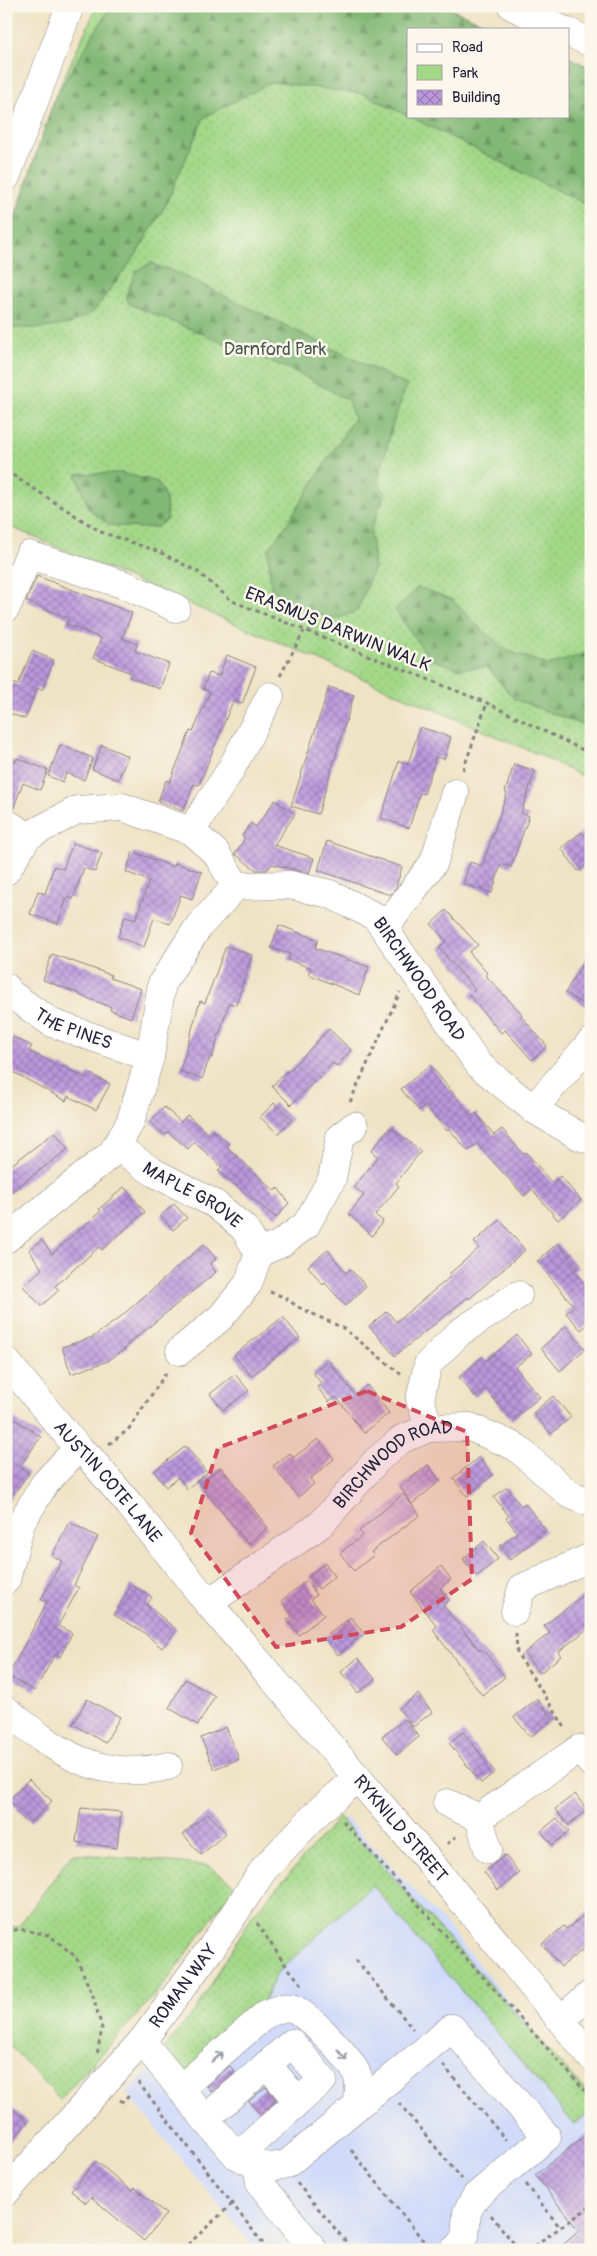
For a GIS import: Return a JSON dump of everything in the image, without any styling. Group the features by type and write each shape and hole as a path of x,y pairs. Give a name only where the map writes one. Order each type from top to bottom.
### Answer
{"main road":[{"path":"6,177 70,6"},
{"path":"512,6 558,28"},
{"path":"570,33 591,43"},
{"path":"6,608 29,555 124,584 176,608"},
{"path":"191,831 230,771 270,696"},
{"path":"384,928 434,862 455,793"},
{"path":"6,871 17,830 77,810 122,807 191,831 216,852 236,886 199,926 162,983 150,1057 130,1123 112,1153 6,1239"},
{"name":"BIRCHWOOD ROAD","path":"236,886 290,884 330,894 376,917 479,1065 533,1109 580,1136 591,1140"},
{"name":"THE PINES","path":"6,987 9,993 52,1023 150,1057"},
{"path":"533,1109 591,1042"},
{"path":"180,1351 221,1317 248,1284 259,1253 280,1244 306,1224 332,1179 339,1128"},
{"name":"MAPLE GROVE","path":"116,1146 153,1172 216,1204 244,1228 259,1253"},
{"path":"429,1428 420,1399 428,1364 460,1332 519,1295"},
{"name":"AUSTIN COTE LANE","path":"6,1361 208,1603"},
{"name":"BIRCHWOOD ROAD","path":"208,1603 320,1524 377,1460 402,1439 429,1428 470,1427 516,1447 569,1494 591,1503"},
{"path":"6,1580 21,1523 45,1483 84,1453"},
{"path":"512,1611 522,1588 591,1557"},
{"name":"RYKNILD STREET","path":"208,1603 428,1860 591,2057"},
{"path":"6,1710 39,1737 68,1756 97,1766 126,1772 156,1773"},
{"path":"479,1818 585,1756"},
{"name":"ROMAN WAY","path":"6,2192 142,2041 212,1947 264,1869 321,1809 358,1778"},
{"path":"447,1803 479,1818 488,1849"},
{"path":"561,2019 591,1994"},
{"path":"180,2089 266,2014 278,2008 290,2007 304,2014 323,2031 358,2076 358,2104"},
{"path":"247,2160 272,2166 287,2164 452,2028 547,2137 476,2196 467,2212 465,2236 454,2250"},
{"path":"142,2041 204,2119 247,2160 260,2183 314,2250"},
{"path":"204,2119 274,2059 305,2096 247,2160"}],"path":[{"name":"ERASMUS DARWIN WALK","path":"6,471 101,532 160,552 198,572 232,601 487,703 591,754"},
{"path":"270,696 304,631"},
{"path":"455,793 487,703"},
{"path":"339,1128 394,1001 413,971"},
{"path":"248,1284 284,1297 298,1308 344,1328 406,1378 420,1399"},
{"path":"84,1453 128,1430 180,1351"},
{"path":"512,1611 517,1653 585,1756"},
{"path":"339,1817 591,2097"},
{"path":"428,1860 479,1818"},
{"path":"6,1932 19,1929 49,1935 76,1957 93,1996 102,2028 93,2079 124,2102 138,2082 268,2250"},
{"path":"356,1960 512,2147 520,2177 559,2226"},
{"path":"351,2150 431,2250"},
{"path":"294,2179 353,2250"},
{"path":"182,2250 232,2204"},
{"path":"528,2250 559,2226 591,2206"}],"highlighted area":[{"path":"367,1391 467,1432 472,1579 401,1627 276,1647 191,1533 218,1448"}],"shaded area":[{"path":"346,1818 446,1924 591,2102 591,2250 256,2250 126,2092 170,2050 288,1880"}],"green space":[{"name":"Darnford Park","path":"97,6 443,6 496,28 407,28 407,118 570,118 570,58 591,68 591,781 540,755 6,525 6,245 55,97"},
{"path":"111,6 443,6 496,28 407,28 407,116 364,94 272,82 204,117 165,206 136,255 93,312 70,324 42,328 6,328 6,245 55,97"},
{"path":"570,58 591,68 591,207 413,118 570,118"},
{"path":"151,263 178,273 407,385 394,420 378,482 385,493 371,530 374,568 357,611 333,620 294,605 271,588 268,550 285,527 354,418 348,400 294,371 129,304 126,295 136,271"},
{"path":"121,473 158,482 166,499 167,519 157,527 140,528 109,525 89,509 76,474"},
{"path":"418,587 453,600 476,624 506,650 548,665 591,652 591,728 514,699 487,667 460,669 430,659 395,610"},
{"path":"339,1817 591,2097 591,2111 574,2124 372,1885 277,1973 264,2001 187,2075 164,2049 197,2008 252,1916"},
{"path":"72,1854 126,1857 209,1866 235,1886 167,1981 60,2100 6,2041 6,1926 18,1927"}],"building":[{"path":"37,576 132,613 122,638 137,644 135,651 169,664 160,689 129,677 131,673 93,658 101,638 66,624 68,618 26,601"},
{"path":"32,651 54,660 42,690 37,688 25,719 6,712 6,697 12,683 18,685"},
{"path":"227,655 256,667 242,704 233,701 199,785 194,784 183,811 158,801 166,780 170,782 190,731 193,732 210,692 203,689 209,673 219,676"},
{"path":"329,687 354,695 318,814 291,806"},
{"path":"420,727 451,737 444,759 436,757 424,794 420,793 409,828 381,818 399,761 408,764"},
{"path":"60,745 93,758 84,780 66,773 63,782 48,776"},
{"path":"102,745 128,756 118,780 92,769"},
{"path":"17,758 48,770 40,790 23,783 13,809 6,807 6,759 16,762"},
{"path":"514,764 535,771 521,813 529,816 511,867 501,864 492,893 463,884 470,862 482,866 507,793 505,792"},
{"path":"275,800 295,814 274,845 314,858 309,873 272,864 267,870 256,870 235,854 245,838 242,836 251,823 256,827"},
{"path":"582,832 591,843 591,861 578,871 561,848"},
{"path":"327,841 402,867 396,887 390,895 318,870"},
{"path":"73,843 102,853 95,872 84,868 73,899 67,897 58,924 30,914 38,891 45,894 54,866 63,869"},
{"path":"133,852 174,867 175,863 202,872 192,899 181,895 170,924 154,918 144,947 118,937 125,916 136,919 149,881 126,872"},
{"path":"446,910 478,945 469,952 487,973 485,975 522,1014 521,1016 547,1046 532,1060 505,1030 501,1033 469,995 475,989 439,948 446,941 431,924"},
{"path":"279,925 318,940 315,948 369,967 359,995 308,974 311,968 288,960 290,954 271,948"},
{"path":"226,946 252,955 236,1005 229,1003 212,1058 210,1057 202,1079 180,1071 200,1001 205,1003"},
{"path":"591,950 591,1009 565,993"},
{"path":"52,954 111,975 110,978 141,989 131,1018 110,1010 111,1007 43,980"},
{"path":"329,1029 351,1050 337,1066 333,1063 291,1105 272,1086"},
{"path":"13,1037 32,1046 29,1051 61,1067 86,1078 89,1073 110,1084 96,1110 68,1096 66,1101 6,1068 6,1050"},
{"path":"430,1065 472,1116 476,1113 494,1135 502,1129 523,1154 526,1152 552,1183 560,1176 581,1200 558,1220 532,1189 524,1196 477,1144 468,1151 449,1129 447,1131 425,1105 419,1111 401,1089"},
{"path":"274,1103 292,1119 278,1134 260,1117"},
{"path":"164,1107 181,1122 187,1115 209,1134 214,1130 229,1144 227,1147 275,1191 278,1188 289,1203 276,1218 218,1171 222,1167 194,1142 188,1149 168,1132 165,1135 150,1122"},
{"path":"390,1127 421,1151 396,1183 399,1186 375,1215 383,1221 372,1236 349,1214 364,1195 354,1187 378,1157 371,1151"},
{"path":"55,1132 68,1149 6,1196 6,1169"},
{"path":"124,1187 145,1212 102,1250 99,1247 55,1286 59,1290 41,1306 23,1286 42,1269 29,1250 42,1240 52,1254 101,1211 99,1209"},
{"path":"174,1204 187,1218 173,1230 160,1216"},
{"path":"500,1220 525,1250 469,1299 468,1297 395,1356 369,1326 387,1311 396,1322 450,1277 448,1275 479,1248 474,1242"},
{"path":"558,1243 578,1268 574,1271 591,1291 591,1325 589,1323 581,1330 566,1313 574,1306 537,1261"},
{"path":"204,1244 216,1259 210,1264 216,1272 127,1345 128,1347 108,1361 71,1374 62,1347 93,1337 118,1319"},
{"path":"328,1250 346,1273 350,1269 366,1286 346,1306 325,1283 323,1285 308,1266"},
{"path":"283,1317 300,1338 251,1376 234,1355"},
{"path":"566,1326 585,1349 560,1371 541,1348"},
{"path":"517,1335 532,1354 515,1367 540,1397 512,1420 485,1389 475,1397 459,1377 482,1357 486,1361"},
{"path":"328,1360 355,1395 367,1385 389,1413 364,1433 336,1397 329,1402 317,1387 322,1384 313,1373"},
{"path":"235,1374 249,1391 223,1410 210,1394"},
{"path":"553,1396 571,1417 551,1434 533,1413"},
{"path":"6,1413 41,1437 20,1466 29,1473 6,1504"},
{"path":"318,1439 334,1459 310,1479 314,1484 298,1497 273,1466 290,1453 293,1458"},
{"path":"186,1446 207,1473 187,1489 178,1477 166,1487 154,1471"},
{"path":"479,1457 493,1475 467,1496 453,1478"},
{"path":"428,1465 440,1481 412,1504 400,1487"},
{"path":"221,1467 268,1528 248,1544 199,1484"},
{"path":"507,1487 521,1506 525,1503 546,1531 510,1560 500,1546 517,1532 506,1518 509,1516 494,1497"},
{"path":"403,1494 420,1515 371,1552 374,1555 354,1571 340,1553 363,1535 359,1531"},
{"path":"69,1522 98,1537 74,1585 79,1588 58,1626 72,1633 60,1657 55,1654 35,1691 8,1676 47,1602 41,1599 62,1561 52,1556"},
{"path":"484,1541 498,1559 477,1576 463,1559"},
{"path":"325,1563 335,1576 319,1589 309,1576"},
{"path":"441,1566 451,1579 440,1588 449,1600 443,1605 480,1651 482,1649 505,1677 482,1695 433,1630 437,1626 410,1592"},
{"path":"306,1581 317,1595 311,1599 324,1615 299,1635 287,1620 292,1616 281,1601"},
{"path":"131,1585 152,1597 147,1605 177,1630 162,1648 142,1631 114,1615"},
{"path":"591,1589 591,1626 558,1652 561,1656 540,1673 524,1653 550,1633 544,1626"},
{"path":"351,1617 364,1634 338,1655 324,1638"},
{"path":"358,1658 375,1679 358,1693 341,1672"},
{"path":"185,1679 215,1696 198,1725 169,1708"},
{"path":"418,1694 432,1712 413,1727 399,1709"},
{"path":"87,1699 120,1717 105,1743 73,1724"},
{"path":"537,1699 553,1719 530,1737 514,1717"},
{"path":"405,1719 419,1737 397,1755 382,1737"},
{"path":"226,1727 239,1759 214,1769 201,1738"},
{"path":"463,1732 495,1772 481,1783 449,1743"},
{"path":"29,1779 52,1801 31,1822 9,1800"},
{"path":"575,1794 587,1810 568,1825 555,1809"},
{"path":"81,1808 121,1812 117,1848 76,1842"},
{"path":"208,1813 226,1833 201,1855 183,1834"},
{"path":"557,1818 569,1832 552,1845 541,1831"},
{"path":"505,1855 519,1873 498,1890 484,1872"},
{"path":"591,1910 591,1943 561,1967 542,1944 564,1926 566,1929"},
{"path":"230,2066 235,2072 212,2092 207,2086"},
{"path":"266,2087 276,2100 260,2114 249,2101"},
{"path":"6,2102 28,2122 6,2146"},
{"path":"591,2131 591,2250 557,2250 579,2231 535,2175"},
{"path":"96,2161 132,2191 135,2188 166,2214 144,2241 91,2197 86,2203 71,2191"}]}
